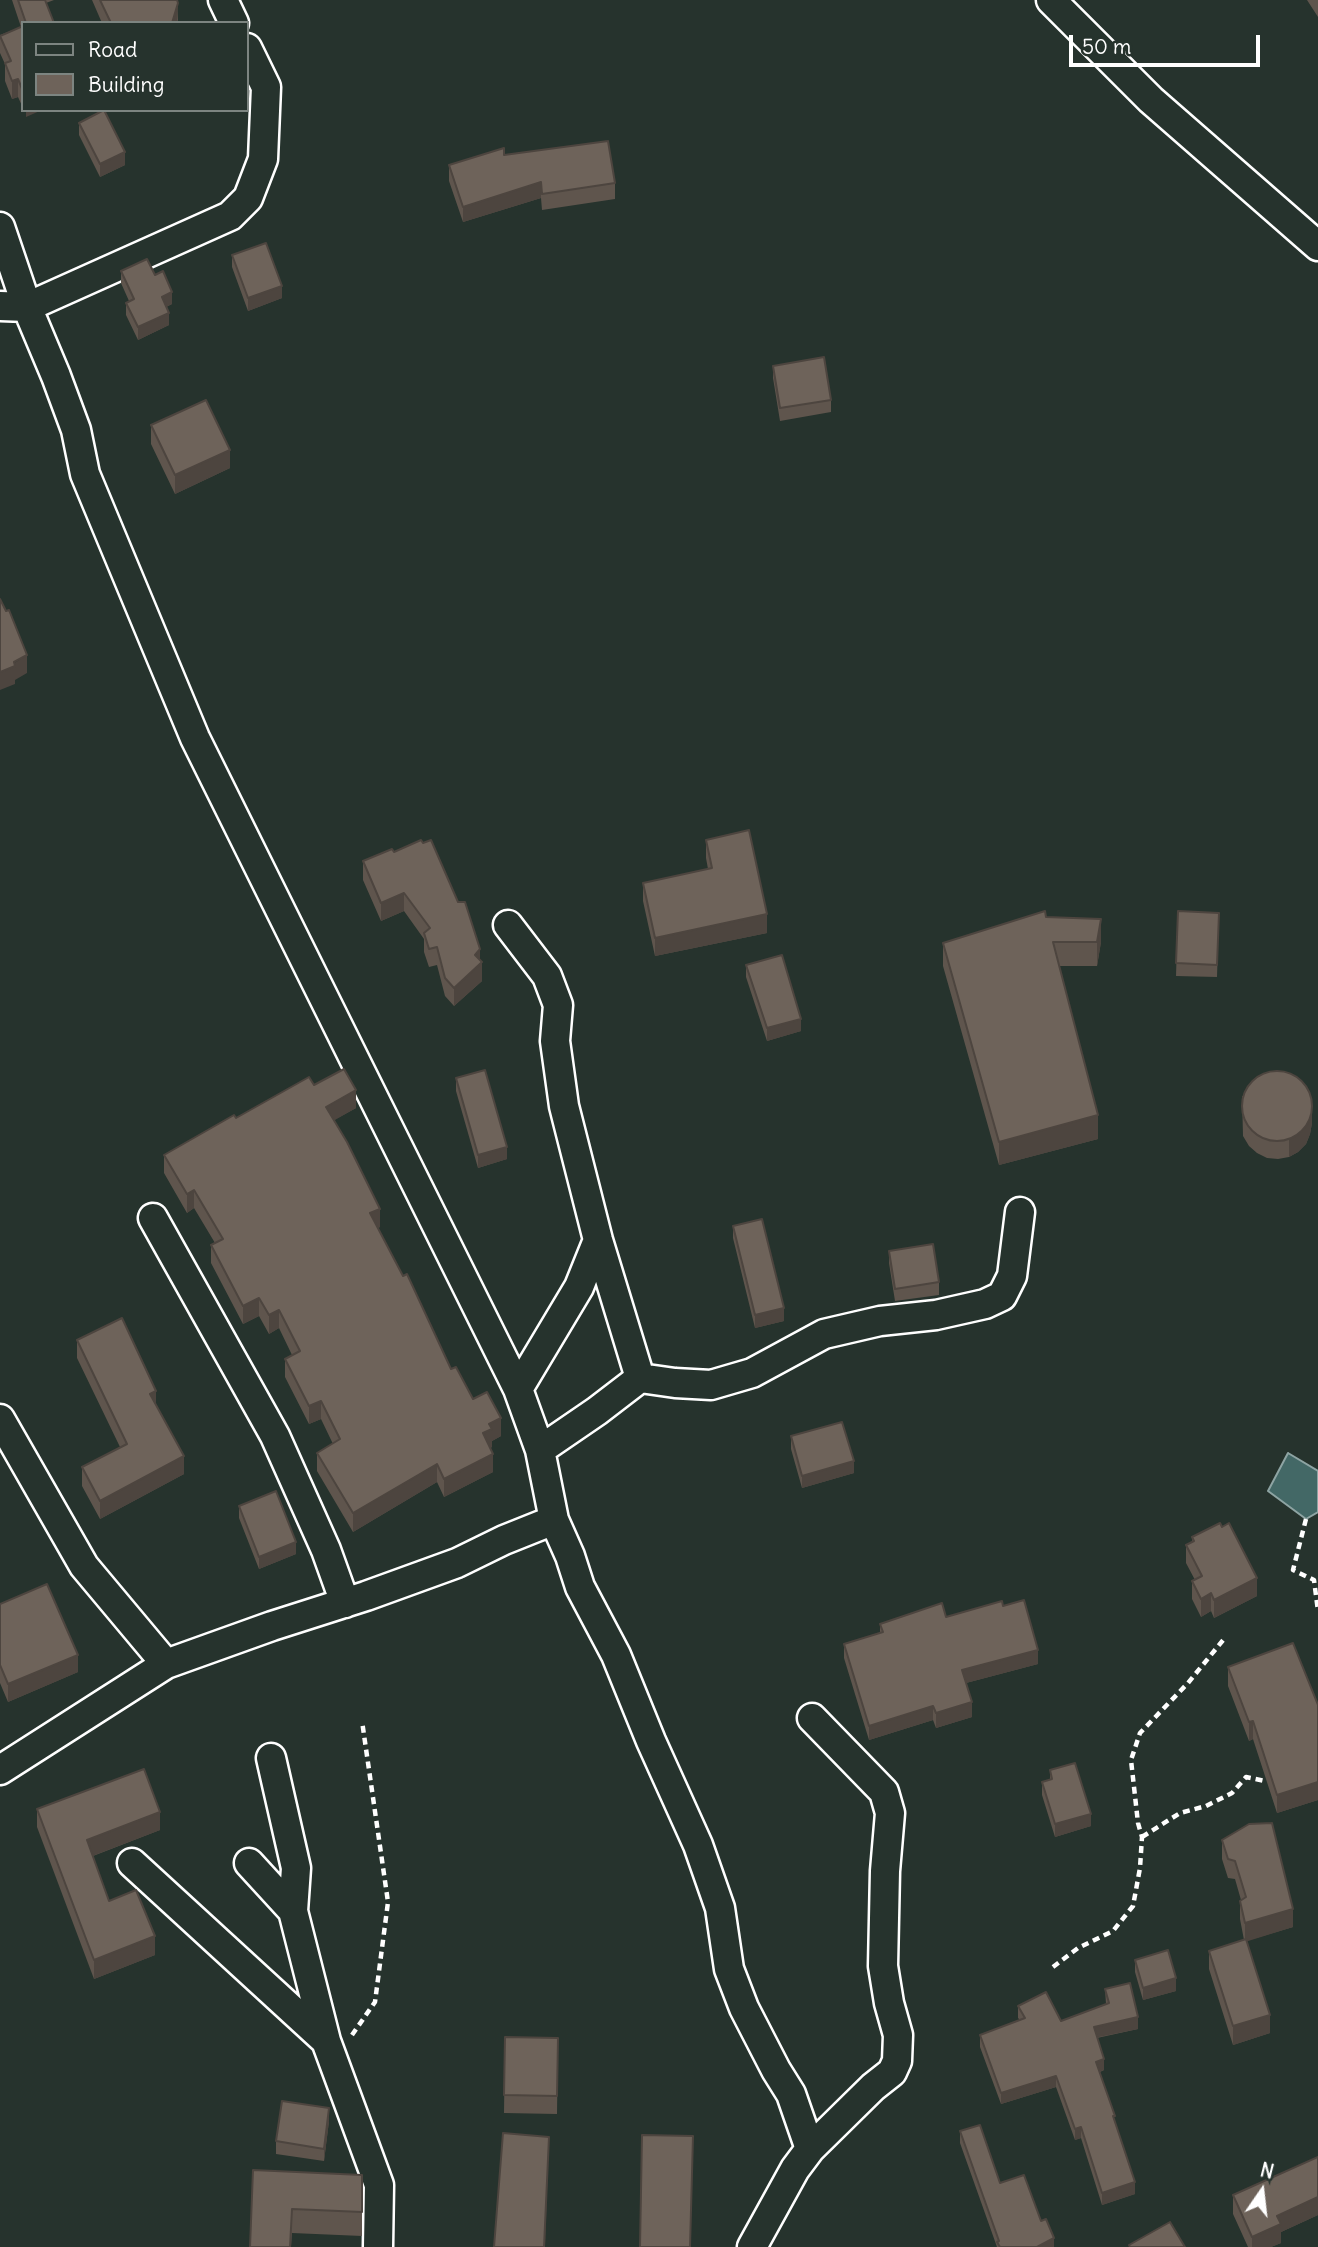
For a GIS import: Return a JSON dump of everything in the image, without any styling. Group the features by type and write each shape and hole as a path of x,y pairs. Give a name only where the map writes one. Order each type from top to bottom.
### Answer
{"street":[{"path":"223,0 233,21"},
{"path":"1051,0 1151,100 1318,246"},
{"path":"13,307 230,216 248,198 263,159 266,86 248,50"},
{"path":"0,227 13,307 76,430 85,474 195,738 518,1389 540,1450 554,1520 580,1587 615,1655 698,1845 720,1908 729,1969 744,2008 791,2094 810,2150"},
{"path":"508,925 547,976 558,1005 555,1041 564,1106 598,1240 639,1378"},
{"path":"540,1450 639,1378 711,1385 752,1373 824,1334 880,1321 936,1315 985,1304 1002,1296 1012,1276 1020,1212"},
{"path":"153,1218 275,1436 326,1550 345,1603"},
{"path":"518,1389 579,1287 598,1240"},
{"path":"0,1419 84,1566 166,1664"},
{"path":"0,1770 166,1664 457,1563 554,1520"},
{"path":"752,2247 795,2169 810,2150 873,2087 892,2072 897,2061 898,2035 883,1966 890,1813 884,1792 812,1718"},
{"path":"271,1758 296,1868 293,1911 330,2051 379,2185 378,2247"},
{"path":"132,1863 330,2051"},
{"path":"249,1863 293,1911"}],"path":[{"path":"1306,1519 1293,1570 1314,1580 1318,1611"},
{"path":"1053,1967 1078,1948 1113,1931 1133,1906 1142,1837 1138,1824 1132,1759 1140,1732 1188,1683 1224,1639"},
{"path":"330,2051 375,2002 388,1902 362,1721"},
{"path":"1142,1837 1180,1813 1206,1806 1232,1793 1246,1777 1265,1782"}],"water":[{"path":"1288,1453 1318,1471 1318,1512 1306,1519 1268,1491"}],"building":[{"path":"18,0 45,0 53,21 25,21"},
{"path":"100,0 177,0 178,3 173,21 110,21"},
{"path":"21,27 21,86 18,79 12,81 5,63 11,61 0,36"},
{"path":"105,112 125,152 100,164 79,123"},
{"path":"608,141 615,183 542,194 541,182 463,207 449,165 504,148 504,155"},
{"path":"266,243 282,286 248,298 232,255"},
{"path":"147,259 155,275 163,271 172,292 162,297 169,313 138,327 126,303 134,299 121,271"},
{"path":"824,357 831,400 780,408 773,366"},
{"path":"206,400 230,450 175,475 151,425"},
{"path":"0,599 6,611 9,610 27,655 14,662 15,666 0,672"},
{"path":"749,830 767,914 655,938 643,883 712,868 706,840"},
{"path":"421,840 423,843 431,840 458,902 465,902 480,949 475,955 482,962 454,988 445,978 437,947 429,949 424,933 430,928 404,893 381,903 363,861"},
{"path":"1045,911 1046,917 1101,919 1097,942 1053,942 1098,1115 999,1142 943,943"},
{"path":"1178,911 1219,913 1217,965 1176,963"},
{"path":"782,955 801,1019 767,1028 746,965"},
{"path":"344,1069 356,1090 326,1107 347,1142 380,1209 370,1213 403,1276 407,1274 451,1369 456,1367 473,1399 487,1392 501,1418 489,1424 492,1429 483,1433 493,1454 444,1479 437,1464 353,1513 317,1453 340,1439 321,1401 309,1406 285,1359 300,1351 279,1310 269,1315 259,1298 243,1306 211,1245 223,1239 194,1190 187,1194 164,1155 309,1077 314,1085"},
{"path":"485,1070 507,1147 478,1155 456,1078"},
{"path":"1277,1071 1302,1081 1312,1106 1302,1131 1277,1141 1252,1131 1242,1106 1252,1081"},
{"path":"762,1219 784,1308 755,1315 733,1226"},
{"path":"933,1244 939,1282 895,1289 889,1251"},
{"path":"122,1318 156,1391 150,1394 184,1456 100,1501 82,1467 127,1444 77,1340"},
{"path":"842,1422 854,1461 802,1476 791,1436"},
{"path":"276,1491 296,1542 259,1557 239,1506"},
{"path":"1220,1523 1222,1527 1229,1523 1257,1578 1214,1600 1211,1593 1201,1599 1192,1581 1202,1576 1186,1545 1194,1541 1192,1537"},
{"path":"47,1584 78,1655 8,1684 0,1665 0,1604"},
{"path":"1024,1600 1038,1650 962,1670 972,1702 936,1713 933,1706 869,1726 844,1644 883,1632 880,1624 942,1603 946,1617 1002,1601 1003,1606"},
{"path":"1293,1643 1318,1705 1318,1782 1277,1795 1253,1721 1249,1722 1228,1667"},
{"path":"1075,1763 1091,1814 1055,1824 1042,1782 1052,1779 1050,1770"},
{"path":"144,1769 160,1812 87,1840 109,1901 136,1890 155,1936 94,1960 37,1809"},
{"path":"1272,1823 1293,1909 1245,1923 1240,1901 1246,1897 1235,1861 1228,1859 1222,1840 1249,1824"},
{"path":"1246,1939 1270,2015 1233,2026 1209,1951"},
{"path":"1168,1950 1176,1978 1143,1988 1135,1960"},
{"path":"1130,1983 1138,2017 1094,2027 1104,2059 1096,2062 1135,2182 1102,2193 1081,2127 1075,2129 1056,2076 1001,2093 980,2035 1025,2018 1018,2006 1046,1992 1061,2021 1109,2003 1105,1989"},
{"path":"505,2037 558,2038 557,2096 504,2095"},
{"path":"282,2101 329,2108 324,2149 276,2141"},
{"path":"980,2125 1000,2183 1024,2175 1041,2221 1046,2219 1054,2238 1037,2247 1000,2247 960,2131"},
{"path":"503,2133 549,2137 544,2247 494,2247"},
{"path":"642,2135 693,2136 690,2247 640,2247"},
{"path":"1318,2157 1318,2197 1277,2216 1281,2224 1252,2237 1233,2195"},
{"path":"253,2170 362,2175 362,2212 292,2209 290,2247 250,2247"},
{"path":"1170,2222 1185,2247 1130,2247 1129,2245"}]}
